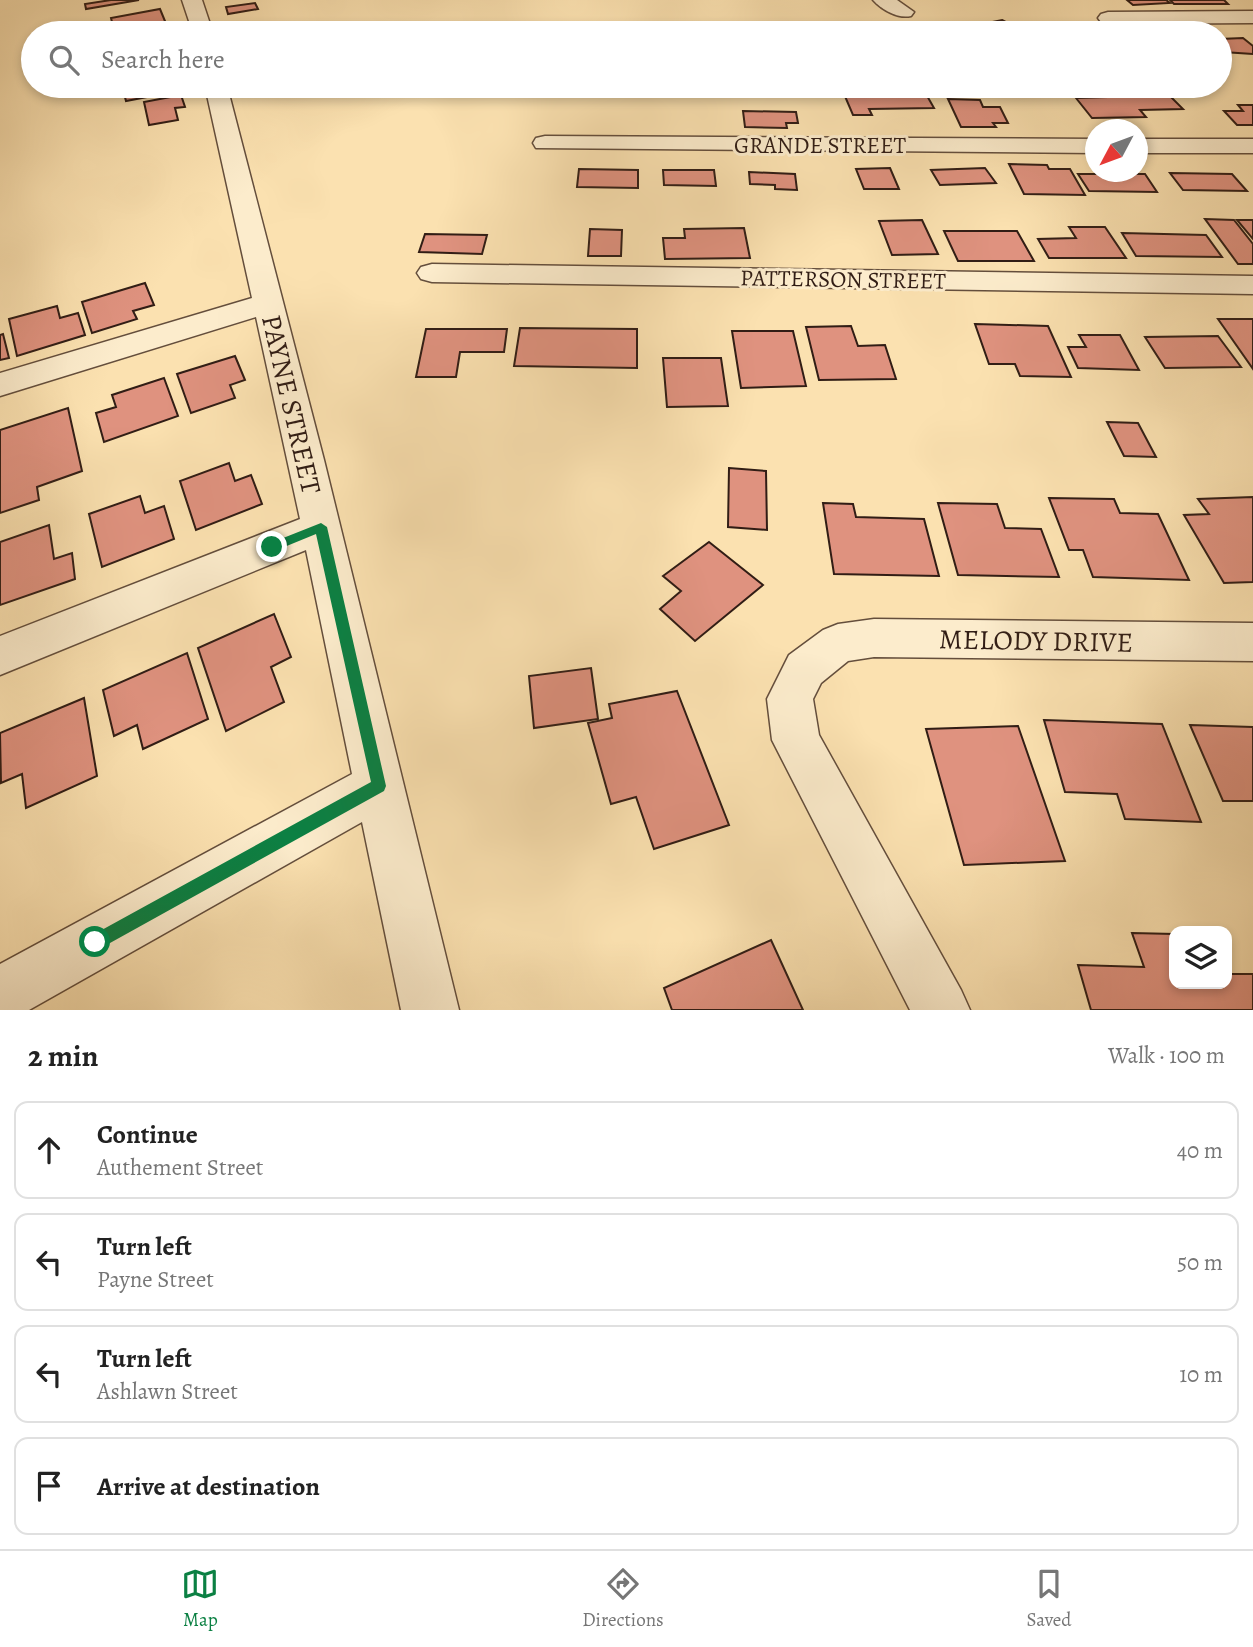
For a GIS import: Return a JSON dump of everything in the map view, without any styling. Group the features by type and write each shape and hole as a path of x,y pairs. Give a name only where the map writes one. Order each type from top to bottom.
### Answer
{"street":[{"path":"192,0 199,21"},
{"path":"883,0 904,12"},
{"path":"1108,18 1253,17"},
{"name":"PAYNE STREET","path":"219,98 321,527 429,1010"},
{"name":"GRANDE STREET","path":"545,144 1085,146"},
{"path":"1148,146 1248,151"},
{"name":"PATTERSON STREET","path":"432,273 1253,285"},
{"path":"0,385 268,303"},
{"path":"0,656 321,527"},
{"name":"MELODY DRIVE","path":"941,1010 796,740 790,699 805,669 838,643 874,638 1253,642"},
{"path":"0,995 379,786"}],"building":[{"path":"139,0 86,9 85,4"},
{"path":"1127,0 1166,0 1170,3 1133,5"},
{"path":"1170,0 1224,0 1228,4 1174,4"},
{"path":"255,3 258,9 228,14 226,7"},
{"path":"160,9 165,21 112,21 111,18"},
{"path":"1232,38 1243,38 1253,46 1253,54 1232,53"},
{"path":"182,98 185,107 175,108 178,120 149,125 144,102"},
{"path":"846,98 928,98 934,108 869,109 872,115 853,115"},
{"path":"1076,98 1172,98 1183,109 1140,110 1146,117 1092,118"},
{"path":"948,99 980,100 983,107 1000,107 1008,123 993,123 996,127 961,127"},
{"path":"1238,105 1253,105 1253,125 1237,125 1224,111 1243,111"},
{"path":"743,111 796,112 798,123 786,123 787,128 745,127"},
{"path":"1009,164 1047,165 1049,169 1070,169 1085,195 1024,194"},
{"path":"890,168 899,189 864,189 856,169"},
{"path":"985,168 996,183 940,185 931,170"},
{"path":"579,169 638,170 638,188 577,187"},
{"path":"663,170 714,170 716,186 664,185"},
{"path":"749,172 795,174 797,190 775,189 775,185 750,184"},
{"path":"1170,173 1232,174 1247,191 1183,190"},
{"path":"1078,174 1085,174 1085,182 1148,182 1148,178 1157,192 1089,191"},
{"path":"1205,219 1234,220 1253,244 1253,264 1238,264"},
{"path":"922,220 938,254 892,255 879,221"},
{"path":"1237,220 1253,220 1253,239"},
{"path":"1069,227 1105,227 1126,258 1049,258 1038,239 1076,238"},
{"path":"744,228 750,258 665,259 663,238 685,238 684,229"},
{"path":"590,229 622,230 621,256 588,256"},
{"path":"944,231 1017,231 1034,261 958,261"},
{"path":"1122,233 1206,235 1222,257 1136,256"},
{"path":"425,234 487,235 482,254 419,252"},
{"path":"145,283 154,305 133,311 137,319 92,333 82,302"},
{"path":"57,306 60,318 78,313 85,335 17,356 9,319"},
{"path":"1218,319 1253,319 1253,369"},
{"path":"975,324 1048,326 1071,377 1020,376 1015,364 989,364"},
{"path":"851,326 858,346 885,345 896,379 819,380 806,327"},
{"path":"520,328 637,329 637,368 514,366"},
{"path":"426,329 507,329 504,352 460,352 456,377 416,377"},
{"path":"732,331 793,331 806,386 741,388"},
{"path":"3,334 9,358 0,360 0,335"},
{"path":"1079,335 1120,335 1139,370 1078,368 1068,347 1086,347"},
{"path":"1218,336 1241,367 1165,368 1145,337"},
{"path":"235,356 245,380 230,385 235,398 191,413 177,374"},
{"path":"663,358 721,358 728,406 667,407"},
{"path":"164,378 178,416 104,442 96,413 116,407 112,395"},
{"path":"68,408 82,471 37,487 39,500 0,513 0,430"},
{"path":"1107,422 1138,423 1156,457 1124,456"},
{"path":"229,463 235,481 251,475 262,504 196,530 180,481"},
{"path":"729,468 766,471 767,530 728,527"},
{"path":"140,496 145,513 164,506 174,539 102,567 89,514"},
{"path":"1253,497 1253,582 1224,583 1184,515 1209,514 1198,499"},
{"path":"1049,498 1114,499 1120,513 1158,514 1189,580 1093,577 1083,550 1069,550"},
{"path":"823,503 853,504 856,517 924,519 939,576 834,574"},
{"path":"938,503 997,504 1005,528 1041,529 1059,577 958,575"},
{"path":"49,525 54,559 72,553 75,579 0,605 0,542"},
{"path":"709,542 763,585 695,641 660,609 681,591 663,576"},
{"path":"274,614 291,657 271,667 284,702 226,731 198,648"},
{"path":"187,653 208,719 143,749 137,725 114,736 103,690"},
{"path":"591,668 598,719 534,728 529,676"},
{"path":"677,691 729,825 654,849 636,797 611,804 588,723 612,718 609,704"},
{"path":"84,698 97,776 26,808 22,774 1,783 0,733"},
{"path":"1044,720 1162,724 1201,822 1125,819 1117,794 1065,792"},
{"path":"1190,725 1253,727 1253,801 1223,801"},
{"path":"1018,726 1065,861 964,865 926,729"},
{"path":"1132,933 1169,934 1169,989 1232,989 1232,974 1253,974 1253,1010 1091,1010 1078,965 1144,967"},
{"path":"771,940 803,1010 672,1010 664,988"}],"route":[{"path":"95,942 379,786 321,527 272,547"}]}
